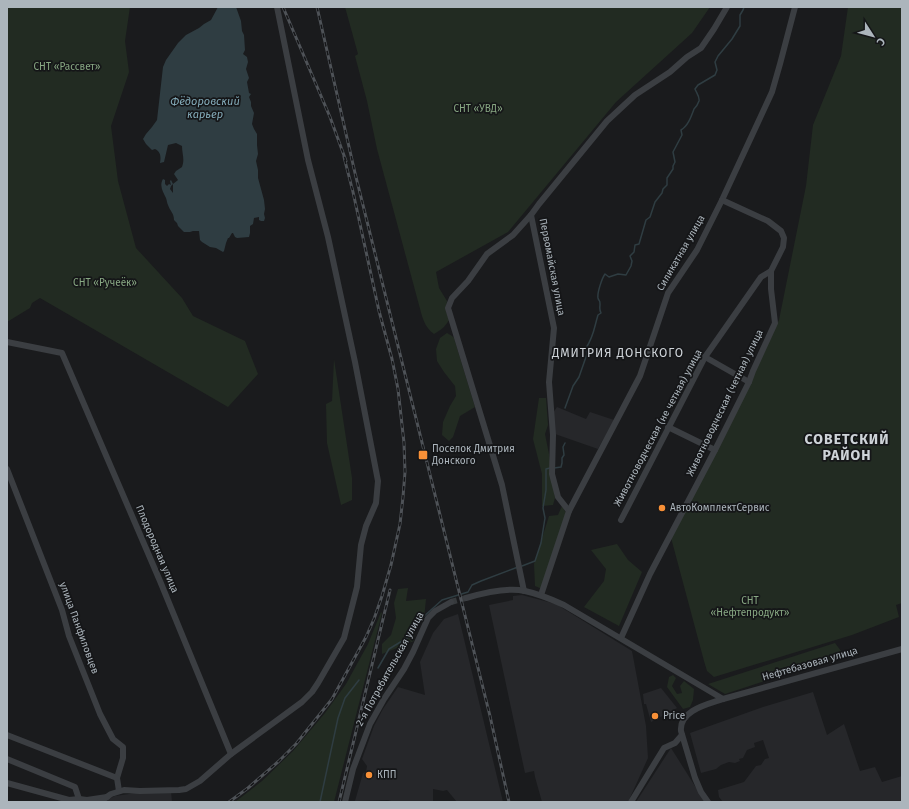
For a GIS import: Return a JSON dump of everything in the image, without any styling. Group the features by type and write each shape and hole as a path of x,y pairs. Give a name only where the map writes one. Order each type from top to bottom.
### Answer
{"street":[{"path":"100,802 119,791 179,790 200,781 231,754 302,702 312,692 344,638 356,587 363,538 366,526 376,503 378,481 355,362 328,237 308,160 277,7"},
{"name":"Первомайская улица","path":"569,511 558,497 552,474 553,435 549,382 554,328 531,215 607,121 635,95 670,72 701,48 727,7"},
{"name":"Силикатная улица","path":"541,595 569,511 640,376 668,293 697,250 772,92 795,7"},
{"name":"Животноводческая (четная) улица","path":"621,638 650,574 715,450 775,324 771,289 772,271 783,247 784,238 781,231 768,221 722,200"},
{"path":"524,591 502,485 448,308 452,298 468,281 487,254 513,235 531,215"},
{"name":"Животноводческая (не четная) улица","path":"621,520 705,358 761,277 772,271"},
{"name":"Плодородная улица","path":"7,342 62,353 231,754"},
{"path":"705,358 748,382"},
{"path":"668,427 715,450"},
{"name":"улица Панфиловцев","path":"7,469 62,610 69,636 100,714 113,739 123,747 123,758 117,778 119,791"},
{"path":"466,598 509,590 524,591 541,595 564,605 723,699"},
{"name":"2-я Потребительская улица","path":"345,802 353,769 370,724 407,663 428,618 435,611 451,602"},
{"name":"Нефтебазовая улица","path":"682,735 681,724 688,714 699,708 723,699 902,649"},
{"path":"7,735 117,778"},
{"path":"631,802 664,748 675,743 682,735"},
{"path":"682,735 696,782 708,802"},
{"path":"7,759 76,787 79,799"},
{"path":"7,783 70,800 87,800 107,797"}],"shaded area":[{"path":"557,407 586,419 590,412 614,420 598,449 555,434 553,413"},
{"path":"522,595 556,604 632,651 646,726 648,758 627,802 542,802 534,771 525,773 489,605 513,600 513,596"},
{"path":"458,614 503,802 457,802 447,790 443,791 433,789 433,801 355,801 363,773 366,772 367,766 362,759 374,726 383,709 398,687 425,695 420,662 433,633 444,619"},
{"path":"661,688 677,708 651,722 646,704 644,704 643,694"},
{"path":"813,692 827,735 844,724 860,771 875,767 882,782 902,776 902,802 723,802 719,797 718,790 744,782 756,766 761,765 765,759 769,758 763,740 754,743 755,747 747,750 743,758 739,759 740,761 735,763 729,762 716,769 701,773 690,733 763,707"},
{"path":"671,748 705,802 636,802"},
{"path":"171,791 172,802 105,802 115,796"}],"green space":[{"name":"СНТ «Рассвет»","path":"7,7 130,7 125,41 129,72 111,126 118,181 136,248 182,298 193,316 245,341 258,374 228,407 40,298 32,303 30,308 7,322"},
{"name":"СНТ «УВД»","path":"345,7 710,7 692,33 616,102 508,232 436,272 439,288 447,301 446,311 449,320 443,328 434,334 426,325 421,313 377,149 367,101 355,56 358,54"},
{"name":"СНТ «Нефтепродукт»","path":"848,7 902,7 902,603 896,605 899,617 852,635 714,677 707,671 670,534 779,320 806,186 813,125 841,56"},
{"path":"447,333 454,338 475,407 460,416 453,437 449,441 442,435 443,422 456,396 455,386 437,361 436,349 440,338"},
{"path":"334,359 352,478 352,500 341,505 327,443 326,404 332,401"},
{"path":"539,398 546,398 548,425 545,434 555,498 553,505 542,506 542,474 533,439"},
{"path":"562,506 566,513 542,589 535,586 534,564 549,516 558,515"},
{"path":"617,544 628,560 642,572 619,626 584,607 604,581 606,569 591,550"},
{"path":"408,588 406,601 426,599 424,619 415,624 414,641 382,654 382,644 391,635 396,618 394,603 398,589"},
{"path":"381,612 382,613 334,802 235,802 262,781 293,751 325,713 346,684 368,644"},
{"path":"835,643 844,655 725,694 708,684"},
{"path":"673,675 676,678 672,686 677,694 682,693 680,686 684,681 694,689 693,700 690,707 683,709 667,687 669,677"}],"water":[{"name":"Фёдоровский карьер","path":"218,7 236,7 244,35 245,50 243,54 247,57 248,62 246,69 249,78 247,82 249,93 251,94 249,97 251,106 254,113 252,124 257,134 258,154 256,161 258,178 264,200 264,221 259,220 259,217 254,218 253,224 250,226 249,237 237,238 232,233 228,238 223,252 216,248 210,247 200,240 199,231 184,232 174,220 161,187 163,179 165,180 165,184 167,186 169,184 171,185 171,180 173,184 178,180 174,174 182,167 183,164 182,146 176,143 168,145 164,162 160,163 159,153 155,149 152,150 143,139 157,120 163,67 178,43 186,35 211,20","holes":["173,184 173,193 170,189"]}],"waterway":[{"path":"565,408 573,386 579,377 587,354 586,348 592,336 598,315 601,313 598,296 602,279 605,274 609,277 618,274 626,275 631,266 632,261 630,256 634,252 635,245 639,244 646,220 650,217 655,202 667,185 667,178 673,169 675,162 673,152 682,135 681,130 687,124 699,101 695,89 698,85 715,75 717,70 715,62 740,26 740,15 744,7"},
{"path":"554,468 561,467 562,458 564,455 563,447 565,443"},
{"path":"522,566 535,561 541,543 545,518 543,508 546,490 546,469 550,468"},
{"path":"378,668 389,649 407,638 422,618 442,600 468,592 472,585 518,567"},
{"path":"320,802 338,718 345,698 359,680"}],"tunnel":[{"path":"451,602 466,598"}],"railway":[{"path":"283,7 330,117 346,161"},
{"path":"317,7 355,173 490,716 509,802"},
{"path":"229,802 248,788 279,761 296,744 332,699 366,637 374,619 391,565 400,524 405,472 404,443 398,389 344,157"},
{"path":"339,802 390,590"}],"place":[{"name":"Поселок Дмитрия Донского","path":"423,455"},
{"name":"АвтоКомплектСервис","path":"662,508"},
{"name":"Price","path":"655,716"},
{"name":"КПП","path":"369,775"}],"district":[{"name":"ДМИТРИЯ ДОНСКОГО","path":"618,353"},
{"name":"СОВЕТСКИЙ РАЙОН","path":"847,448"}],"park label":[{"name":"СНТ «Ручеёк»","path":"105,283"}]}
